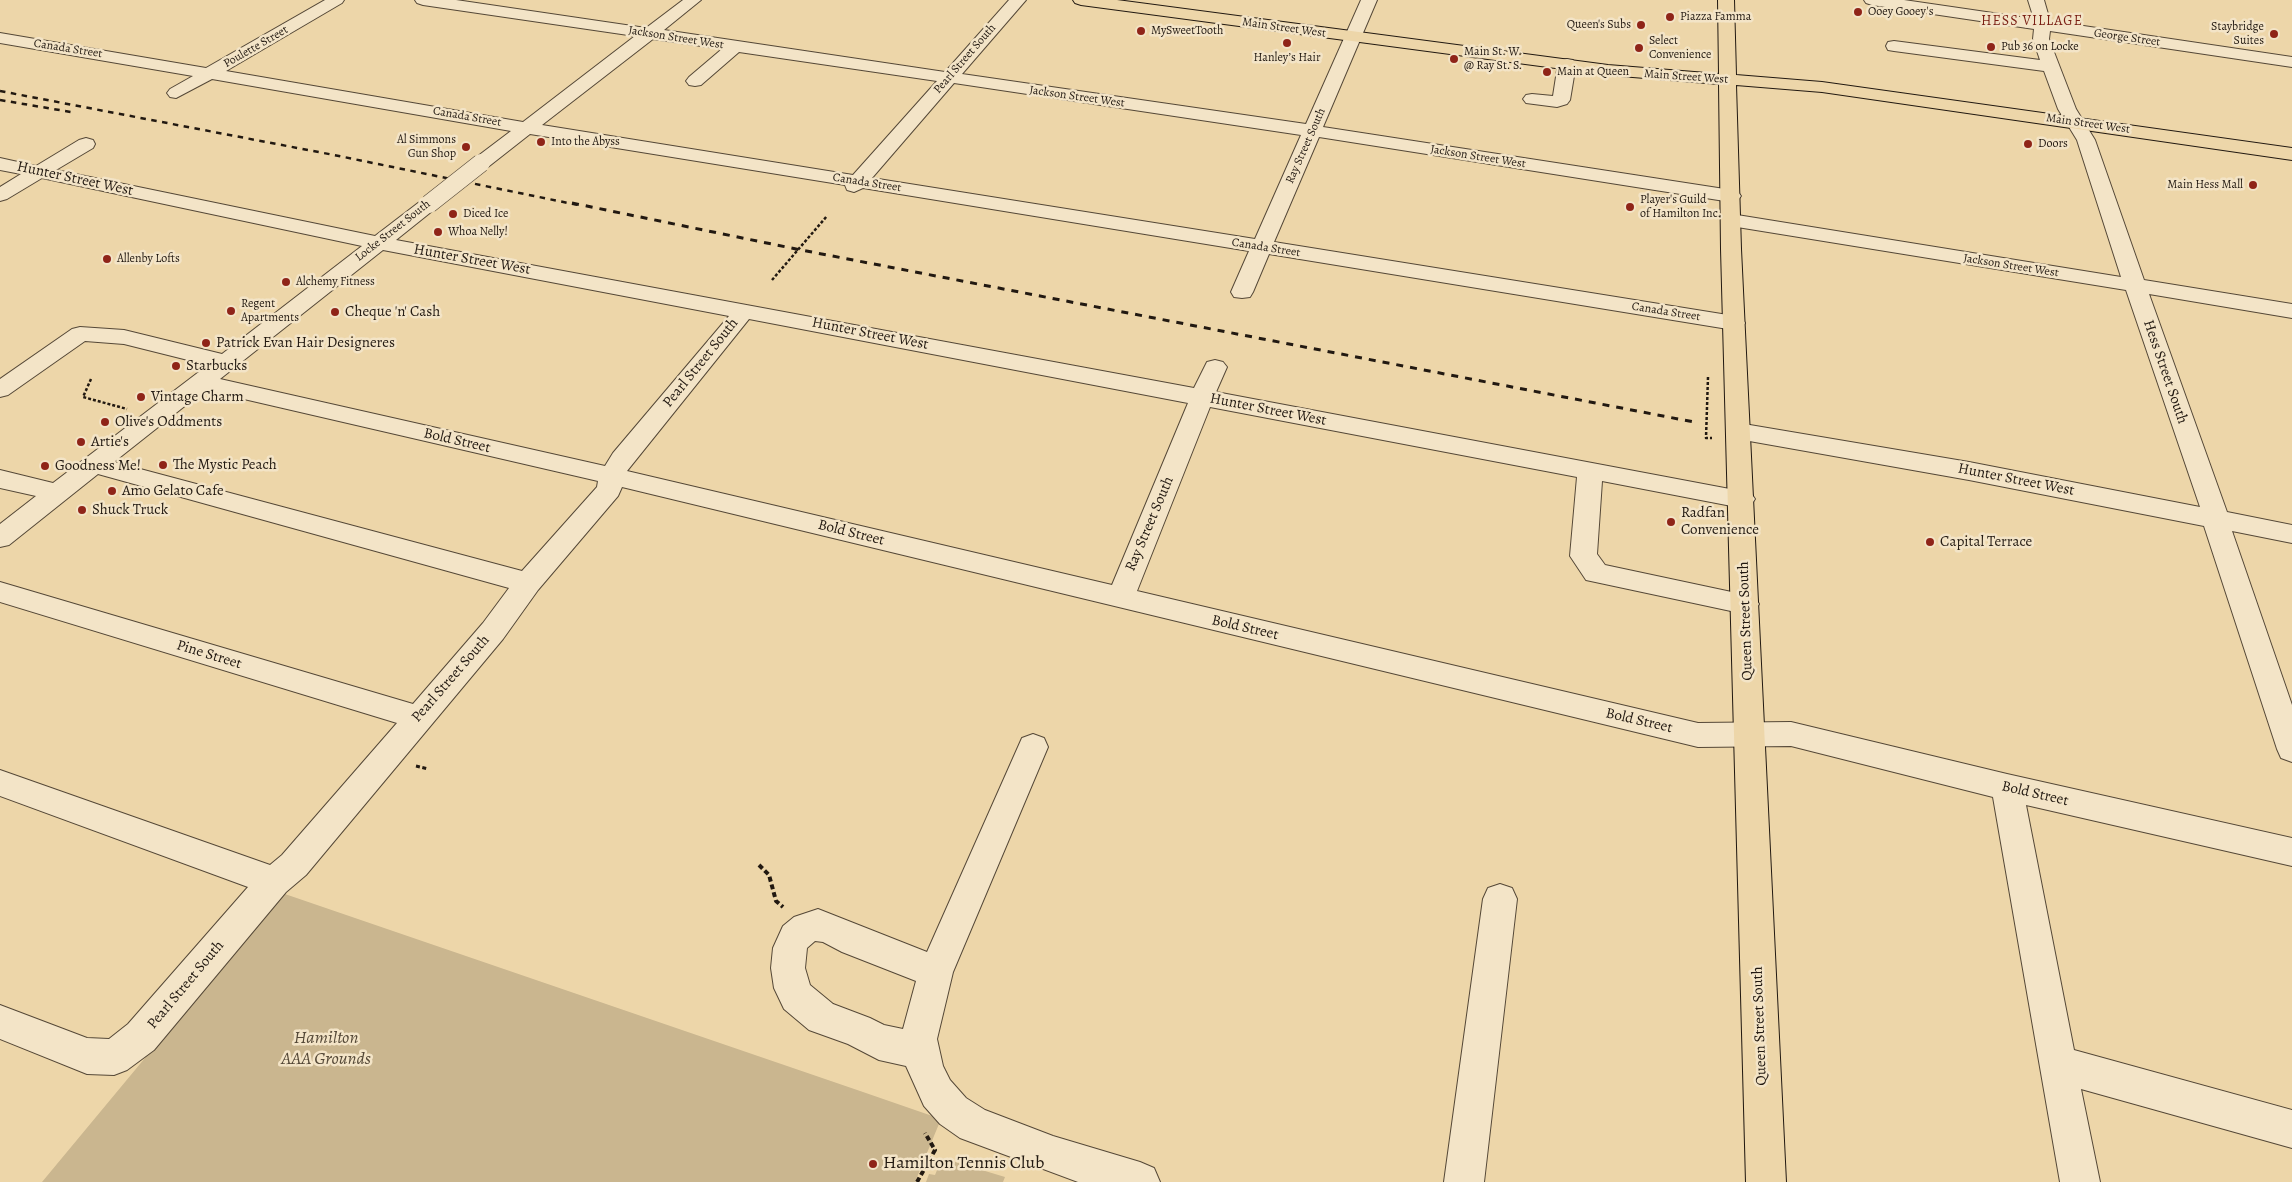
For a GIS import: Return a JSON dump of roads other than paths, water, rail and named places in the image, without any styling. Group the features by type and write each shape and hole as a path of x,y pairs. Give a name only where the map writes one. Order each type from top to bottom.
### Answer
{"main road":[{"name":"Main Street West","path":"1080,0 1353,37 1668,76 1822,87 2292,154"},
{"name":"Queen Street South","path":"1726,0 1734,323 1746,604 1766,1182"}],"street":[{"name":"Poulette Street","path":"176,93 336,0"},
{"name":"Jackson Street West","path":"423,0 947,79 1313,131 1731,196"},
{"name":"Locke Street South","path":"0,538 693,0"},
{"name":"Pearl Street South","path":"856,184 1018,0"},
{"name":"Ray Street South","path":"1242,292 1369,0"},
{"name":"George Street","path":"1872,0 2292,62"},
{"name":"Hess Street South","path":"2036,0 2043,26 2041,39 2067,109 2086,140 2292,749"},
{"name":"Canada Street","path":"0,38 211,72 856,184 1734,323"},
{"path":"1894,46 2051,67"},
{"path":"695,81 734,47"},
{"path":"1532,99 1557,102 1561,100 1567,64"},
{"path":"0,195 86,144"},
{"name":"Hunter Street West","path":"0,164 379,243 745,310 1742,499"},
{"name":"Jackson Street West","path":"1731,220 2292,311"},
{"name":"Pearl Street South","path":"0,1022 87,1056 114,1057 141,1037 274,881 294,865 493,631 528,583 609,490 612,476 622,459 745,310"},
{"path":"0,390 80,334 124,338 226,362"},
{"name":"Ray Street South","path":"1120,598 1215,367"},
{"name":"Bold Street","path":"201,382 612,476 1698,734 1791,734 2007,788 2292,852"},
{"name":"Hunter Street West","path":"1738,431 1969,471 2292,534"},
{"path":"95,465 528,583"},
{"path":"1590,470 1583,556 1596,573 1746,604"},
{"path":"0,479 58,493"},
{"name":"Pine Street","path":"0,592 418,717"},
{"path":"1034,747 936,972 919,1040 920,1051 926,1071 937,1093 953,1111 972,1124 1053,1155 1140,1182"},
{"path":"0,783 274,881"},
{"path":"2007,788 2080,1182"},
{"path":"1464,1182 1500,899"},
{"path":"920,1051 879,1042 857,1030 822,1018 797,997 792,988 788,968 790,948 795,937 806,928 818,925 831,929 854,941 936,972"},
{"path":"2058,1064 2292,1129"}],"railway":[{"path":"0,91 334,155 578,205"},
{"path":"0,100 71,112"},
{"path":"572,203 796,249 1694,422"}],"place":[{"name":"Ooey Gooey's","path":"1858,12"},
{"name":"Piazza Famma","path":"1670,17"},
{"name":"Queen's Subs","path":"1641,25"},
{"name":"MySweetTooth","path":"1141,31"},
{"name":"Staybridge Suites","path":"2274,34"},
{"name":"Hanley’s Hair","path":"1287,43"},
{"name":"Pub 36 on Locke","path":"1991,47"},
{"name":"Select Convenience","path":"1639,48"},
{"name":"Main St. W. @ Ray St. S.","path":"1454,59"},
{"name":"Main at Queen","path":"1547,72"},
{"name":"Into the Abyss","path":"541,142"},
{"name":"Doors","path":"2028,144"},
{"name":"Al Simmons Gun Shop","path":"466,147"},
{"name":"Main Hess Mall","path":"2253,185"},
{"name":"Player's Guild of Hamilton Inc.","path":"1630,207"},
{"name":"Diced Ice","path":"453,214"},
{"name":"Whoa Nelly!","path":"438,232"},
{"name":"Allenby Lofts","path":"107,259"},
{"name":"Alchemy Fitness","path":"286,282"},
{"name":"Regent Apartments","path":"231,311"},
{"name":"Cheque 'n' Cash","path":"335,312"},
{"name":"Patrick Evan Hair Designeres","path":"206,343"},
{"name":"Starbucks","path":"176,366"},
{"name":"Vintage Charm","path":"141,397"},
{"name":"Olive's Oddments","path":"105,422"},
{"name":"Artie's","path":"81,442"},
{"name":"The Mystic Peach","path":"163,465"},
{"name":"Goodness Me!","path":"45,466"},
{"name":"Amo Gelato Cafe","path":"112,491"},
{"name":"Shuck Truck","path":"82,510"},
{"name":"Radfan Convenience","path":"1671,522"},
{"name":"Capital Terrace","path":"1930,542"},
{"name":"Hamilton Tennis Club","path":"873,1164"}],"district":[{"name":"HESS VILLAGE","path":"2032,22"}],"park label":[{"name":"Hamilton AAA Grounds","path":"326,1049"}]}
